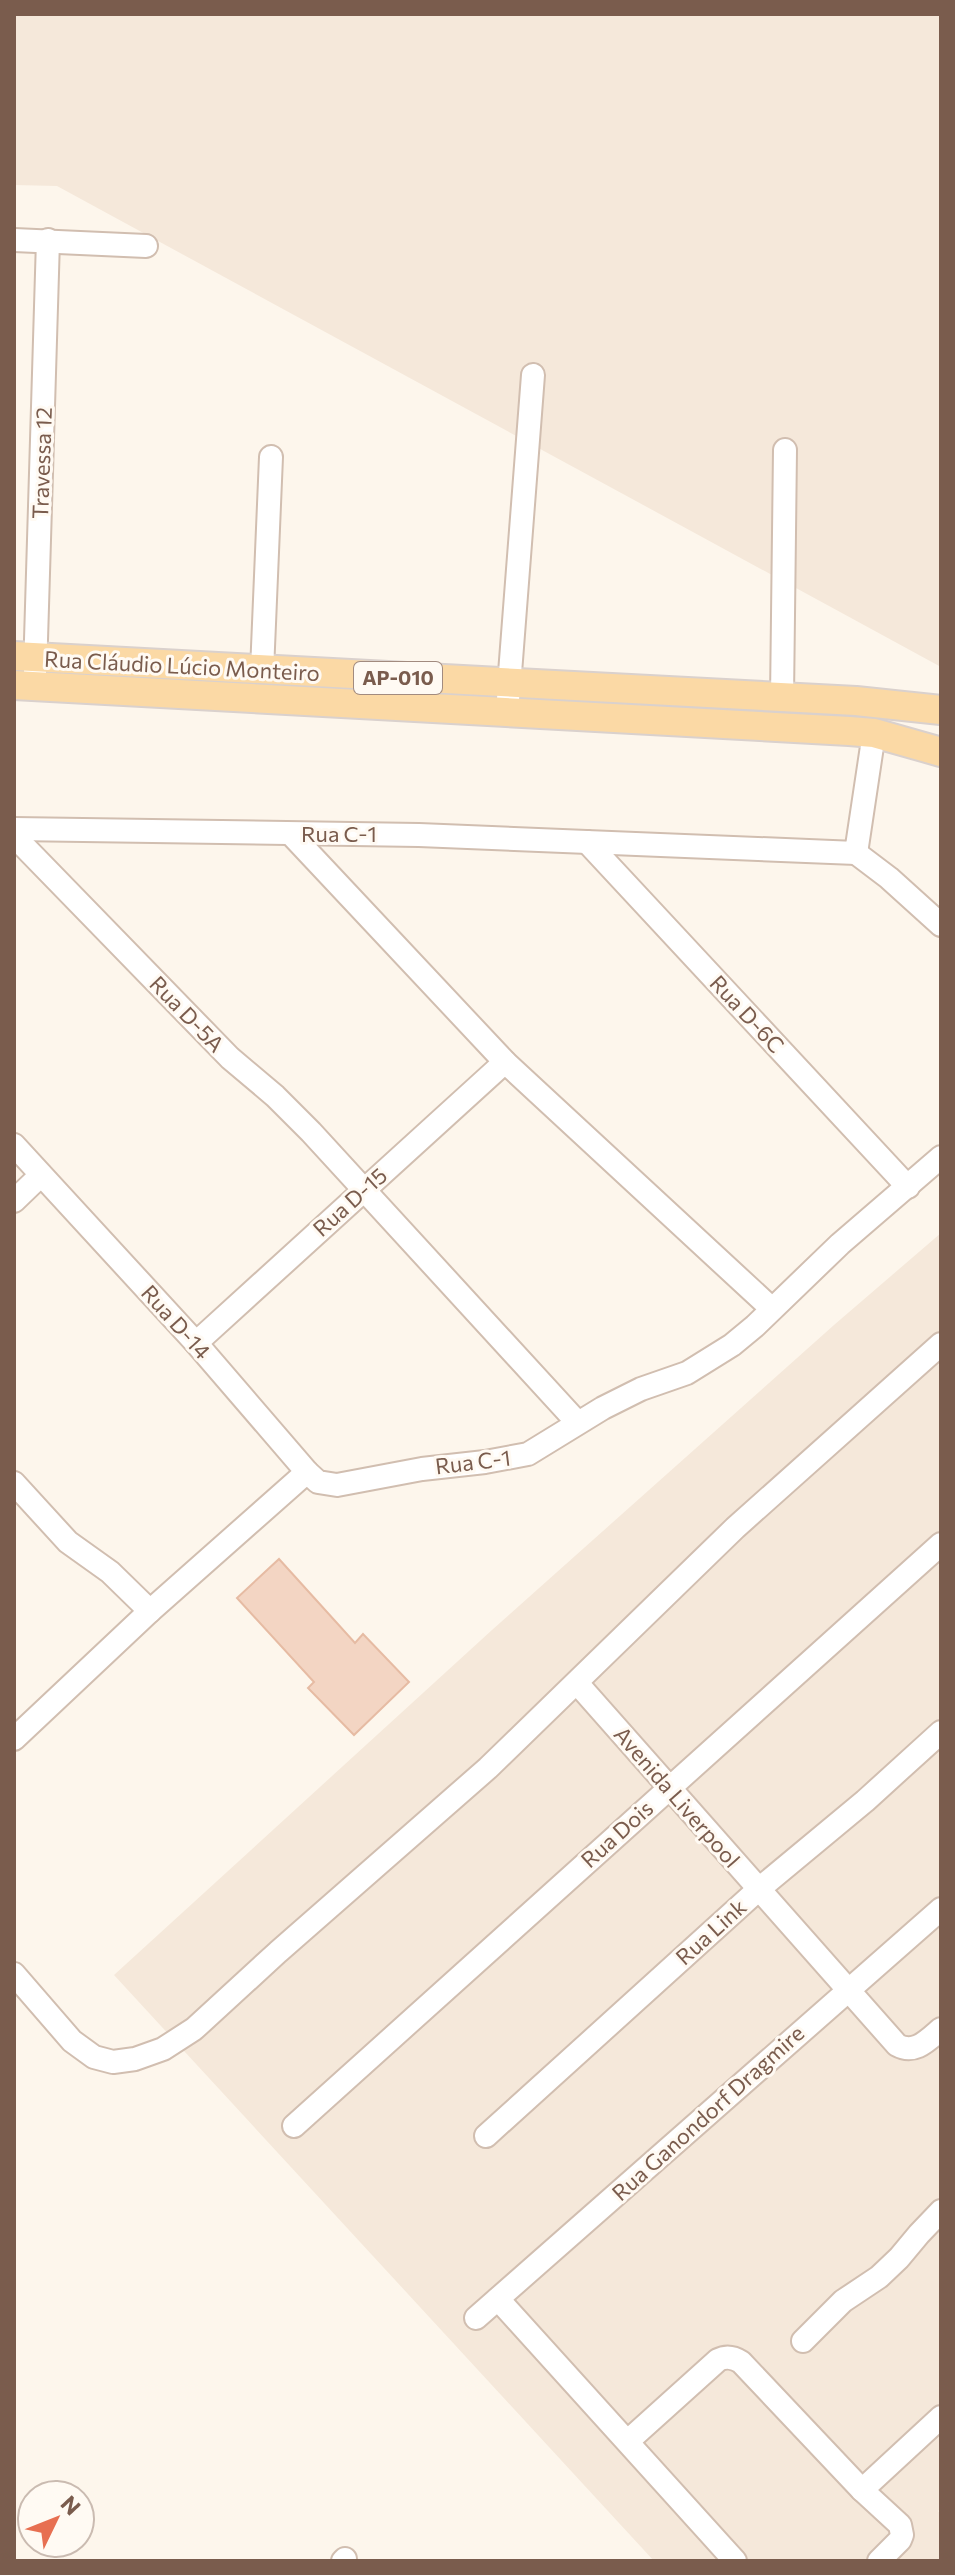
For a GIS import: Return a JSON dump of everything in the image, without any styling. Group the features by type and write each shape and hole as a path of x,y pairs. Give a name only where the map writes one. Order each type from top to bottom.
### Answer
{"main road":[{"name":"Rua Cláudio Lúcio Monteiro","path":"25,657 782,698"},
{"name":"Rua Cláudio Lúcio Monteiro","path":"24,685 874,733"},
{"name":"AP-010","path":"782,698 941,710"},
{"path":"874,733 879,703"},
{"name":"AP-010","path":"874,733 941,752"}],"street":[{"path":"14,240 146,246"},
{"name":"Travessa 12","path":"24,685 48,240"},
{"path":"507,712 533,375"},
{"path":"782,698 785,450"},
{"path":"262,671 271,457"},
{"path":"874,733 856,853 941,925"},
{"name":"Rua C-1","path":"14,829 419,835 856,853"},
{"path":"291,834 505,1062 772,1309"},
{"name":"Rua D-5A","path":"14,836 230,1058 291,1111 577,1422"},
{"name":"Rua D-6C","path":"587,842 908,1187"},
{"name":"Rua D-15","path":"196,1343 505,1062"},
{"name":"Rua D-14","path":"14,1145 196,1343 307,1472"},
{"name":"Rua C-1","path":"307,1472 318,1482 332,1486 422,1469 507,1459 535,1451 577,1422 629,1394 698,1367 742,1336 840,1244 941,1157"},
{"path":"14,1201 41,1175"},
{"path":"14,1974 72,2041 94,2057 113,2062 135,2059 163,2049 194,2029 488,1768 735,1528 941,1344"},
{"path":"14,1739 150,1611 307,1472"},
{"path":"14,1483 68,1542 110,1572 150,1611"},
{"name":"Rua Dois","path":"294,2126 941,1544"},
{"name":"Avenida Liverpool","path":"577,1683 897,2045 909,2049 922,2045 941,2029"},
{"name":"Rua Link","path":"486,2136 759,1889 865,1801 941,1732"},
{"name":"Rua Ganondorf Dragmire","path":"476,2318 941,1909"},
{"path":"803,2341 843,2301 879,2277 941,2211"},
{"path":"498,2299 735,2561"},
{"path":"628,2441 718,2360 734,2358 900,2525 900,2540 879,2561"},
{"path":"862,2490 941,2417"}],"shaded area":[{"path":"14,14 941,14 941,667 57,186 14,185"},
{"path":"941,1233 941,2508 938,2511 941,2514 941,2561 654,2561 114,1975 492,1630"}],"building":[{"path":"279,1559 355,1643 363,1634 409,1682 354,1735 308,1688 314,1682 237,1598"}]}
